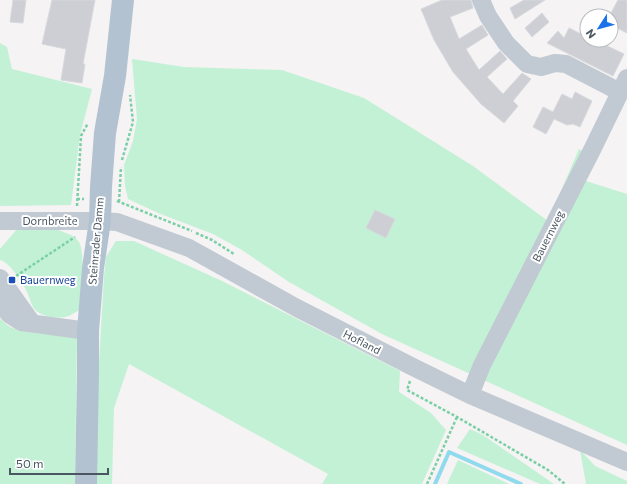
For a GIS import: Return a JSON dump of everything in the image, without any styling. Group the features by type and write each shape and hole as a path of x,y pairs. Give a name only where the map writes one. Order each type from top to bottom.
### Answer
{"main road":[{"name":"Steinrader Damm","path":"86,484 88,331 95,249 108,221 101,187 105,133 115,76 123,0"}],"street":[{"path":"481,0 488,16 506,43 527,64 541,67 555,63 566,64 623,85"},
{"name":"Bauernweg","path":"470,395 482,365 623,85"},
{"name":"Dornbreite","path":"0,221 76,229 108,221"},
{"name":"Hofland","path":"108,221 189,248 297,308 470,395 627,462"},
{"path":"2,281 32,323"},
{"path":"0,303 16,320 88,331"}],"path":[{"path":"108,221 120,201 122,158 133,122 129,90"},
{"path":"89,122 81,136 76,229 83,249 95,249"},
{"path":"2,281 76,229"},
{"path":"413,367 407,390 457,416 548,470 565,484"},
{"path":"427,484 457,416"}],"green space":[{"path":"0,43 7,47 12,69 92,89 80,135 71,205 0,206"},
{"path":"132,59 184,67 282,70 364,98 473,166 548,221 579,149 594,157 586,181 627,194 627,445 382,334 289,282 242,250 213,234 158,213 128,199 125,186 124,165 133,141 137,119"},
{"path":"52,228 67,233 77,239 81,248 82,256 79,310 69,316 61,318 43,315 35,310 24,286 18,277 4,261 0,260 0,249 17,229"},
{"path":"116,241 134,241 222,281 400,371 399,392 431,413 446,430 422,484 322,484 328,474 129,364 114,408 112,484 92,484 104,276 106,257"},
{"path":"0,318 9,326 22,331 77,335 75,484 0,484"},
{"path":"470,429 483,435 554,484 540,484 457,448"},
{"path":"580,450 595,466 627,481 627,484 586,484"},
{"path":"458,460 509,484 447,484"}],"building":[{"path":"13,0 26,0 23,23 10,22"},
{"path":"52,0 95,0 83,64 85,64 82,83 61,80 66,49 42,44"},
{"path":"442,0 471,0 473,8 450,17 459,39 482,25 488,35 466,49 479,70 500,51 507,59 487,77 503,94 522,73 531,79 513,101 518,106 504,123 481,104 453,72 434,40 421,9"},
{"path":"524,0 545,0 515,19 510,8"},
{"path":"618,0 627,0 627,33 619,29 619,8 614,8"},
{"path":"542,13 549,22 532,37 525,28"},
{"path":"569,28 579,33 579,48 612,48 624,54 613,76 547,43 558,31 564,38"},
{"path":"575,92 592,101 580,127 573,124 567,125 554,119 546,134 533,127 543,107 553,112 562,94 572,99"},
{"path":"375,210 395,219 386,238 366,228"}],"waterway":[{"path":"435,484 449,452 521,484"}],"place":[{"name":"Bauernweg","path":"12,280"}]}
